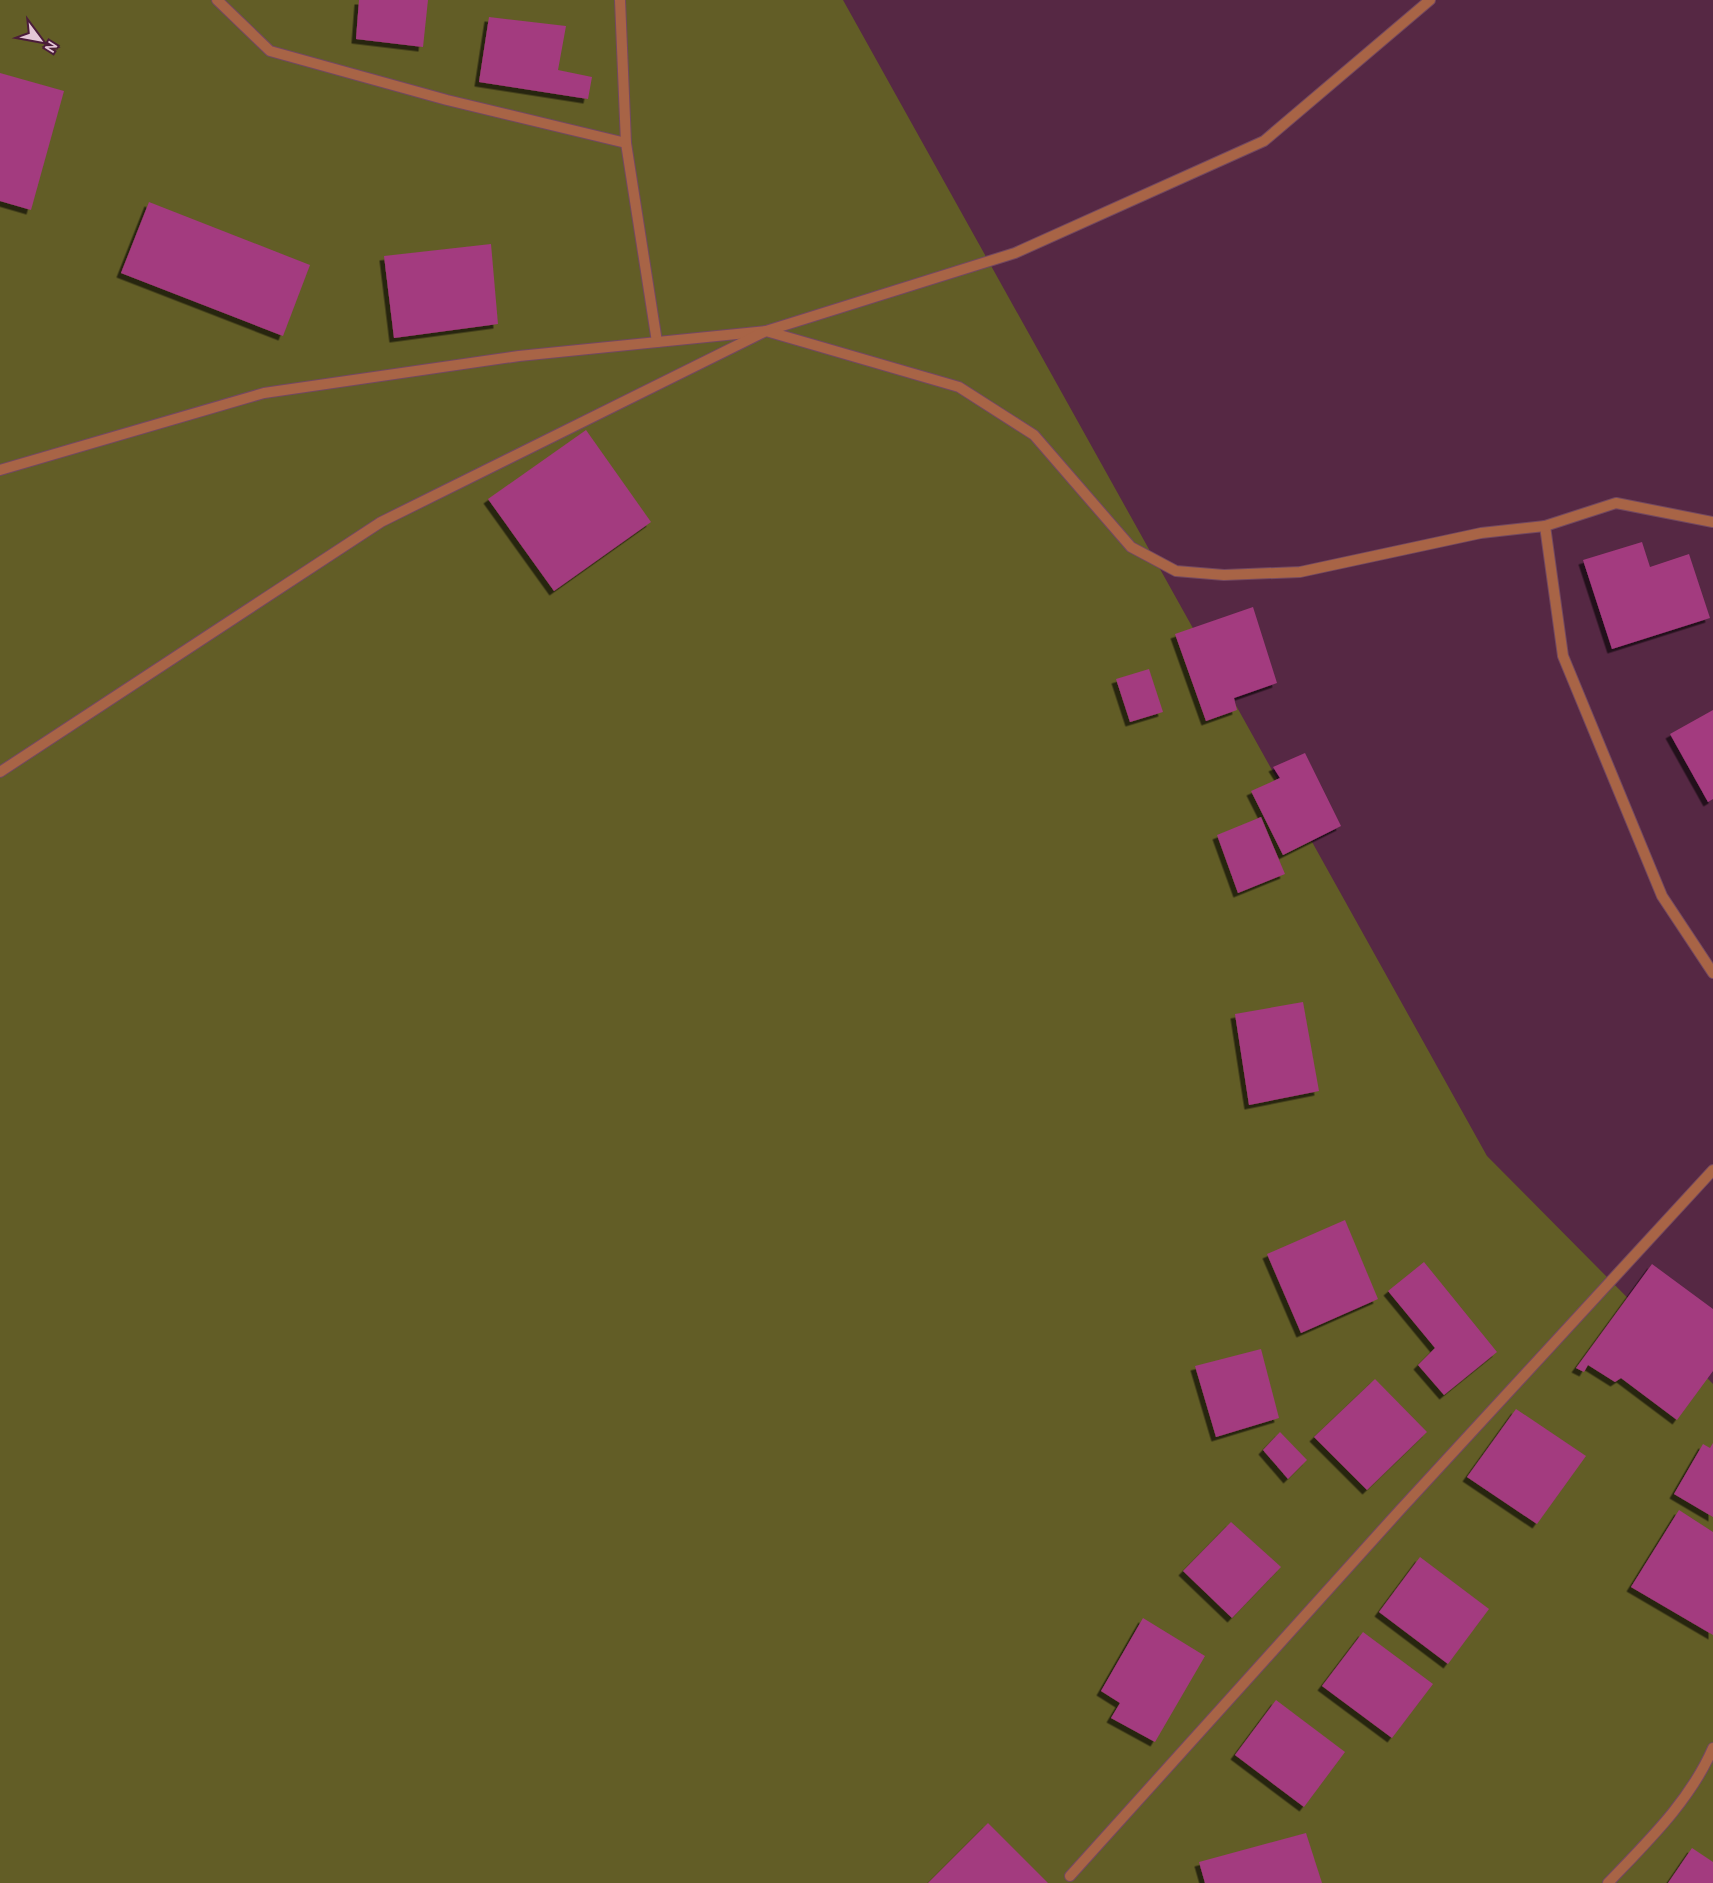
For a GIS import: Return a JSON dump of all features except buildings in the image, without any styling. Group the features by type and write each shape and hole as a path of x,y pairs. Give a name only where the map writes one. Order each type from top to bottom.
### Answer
{"street":[{"path":"218,0 270,51 447,100 626,143"},
{"path":"620,0 626,143 658,342"},
{"path":"0,772 381,522 766,332 1015,252 1264,141 1430,0"},
{"path":"0,470 264,392 519,356 766,332 959,387 1034,435 1131,547 1176,571 1224,575 1300,572 1481,533 1545,526 1616,503 1713,522"},
{"path":"1545,526 1563,656 1662,896 1713,973"},
{"path":"1070,1876 1393,1517 1713,1170"},
{"path":"1608,1883 1669,1818 1708,1760 1713,1748"}],"shaded area":[{"path":"0,0 843,0 1487,1156 1713,1384 1713,1883 0,1883"}]}
